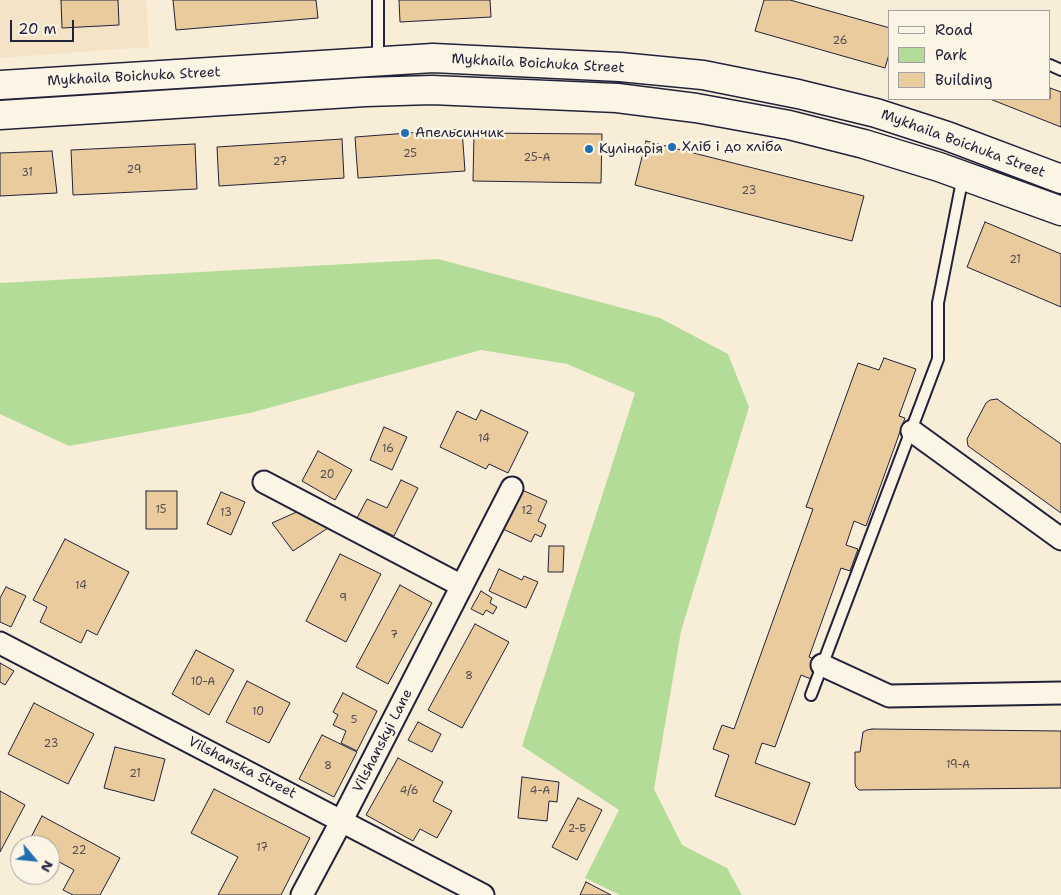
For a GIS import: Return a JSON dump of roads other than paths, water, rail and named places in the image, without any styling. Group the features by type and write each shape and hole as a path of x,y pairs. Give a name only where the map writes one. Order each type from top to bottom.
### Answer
{"main road":[{"name":"Mykhaila Boichuka Street","path":"0,85 433,58 620,67 703,76 798,94 876,113 947,136 1061,179"},
{"name":"Mykhaila Boichuka Street","path":"0,116 365,92 432,90 617,98 696,108 789,125 864,144 963,176 1061,211"}],"street":[{"path":"912,431 1061,539"},
{"path":"264,482 462,586"},
{"name":"Vilshanskyi Lane","path":"302,895 512,488"},
{"name":"Vilshanska Street","path":"0,642 483,895"},
{"path":"822,665 889,696 1061,693"}],"lane":[{"path":"378,0 378,61"},
{"path":"811,695 938,359 938,303 963,176"}],"place":[{"name":"Апельсинчик","path":"405,133"},
{"name":"Хліб і до хліба","path":"672,147"},
{"name":"Кулінарія","path":"589,149"}]}
